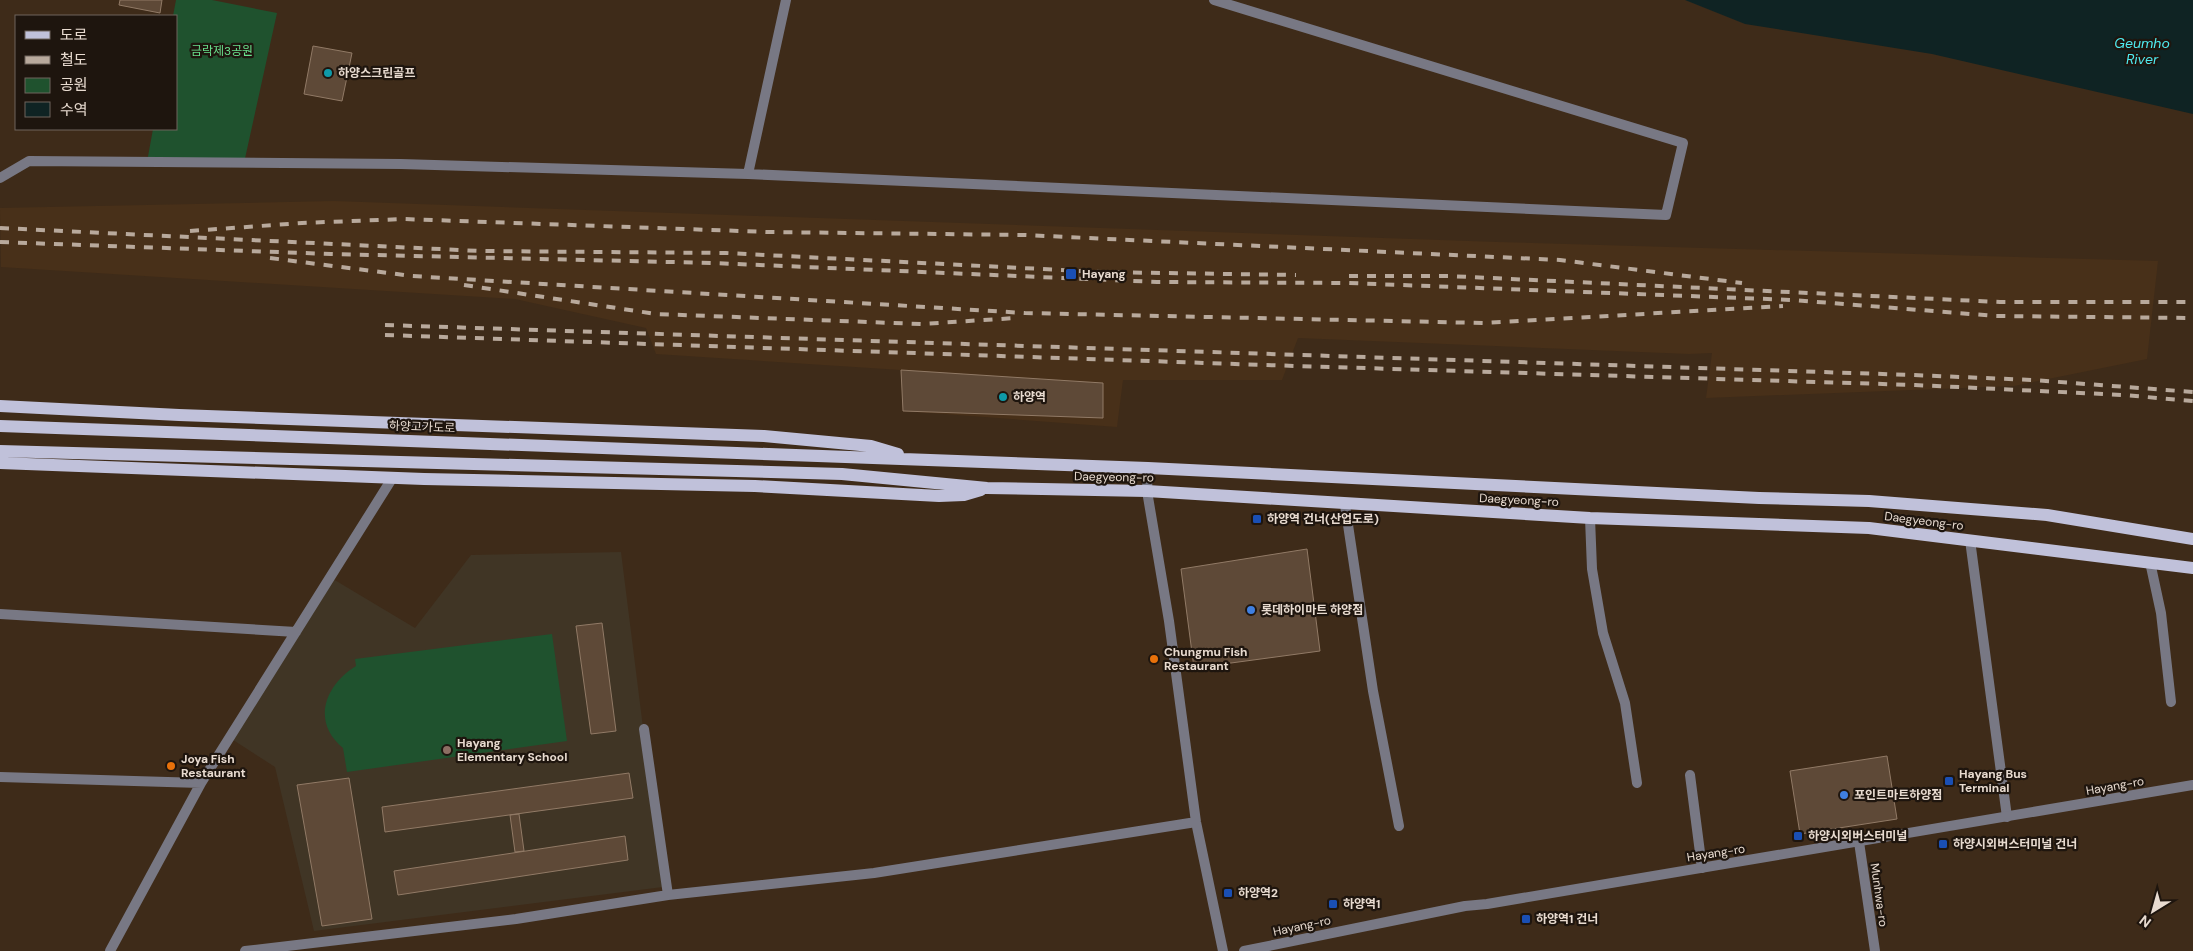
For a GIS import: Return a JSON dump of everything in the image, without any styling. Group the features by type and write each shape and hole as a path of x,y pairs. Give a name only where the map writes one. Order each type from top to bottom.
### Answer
{"main road":[{"path":"0,406 179,415 764,436 871,446 917,459"},
{"name":"하양고가도로","path":"0,426 843,456"},
{"name":"Daegyeong-ro","path":"0,451 842,474 987,488 1148,491 1345,505 1590,518 1869,528 2193,568"},
{"name":"Daegyeong-ro","path":"843,456 1148,468 1869,502 2047,515 2193,539"},
{"path":"0,463 393,477 755,486 939,496 964,495 987,488"}],"street":[{"path":"748,174 786,0"},
{"path":"0,178 29,161 401,164 748,174 1666,216 1684,143 1214,0"},
{"path":"1148,468 1148,491 1169,621 1196,822 1223,951"},
{"path":"110,951 201,783 393,477"},
{"path":"1345,505 1373,691 1399,826"},
{"path":"1590,518 1592,569 1603,633 1625,703 1637,783"},
{"path":"1970,540 2007,817"},
{"path":"2150,562 2161,613 2171,702"},
{"path":"0,614 296,632"},
{"path":"644,729 668,895"},
{"path":"1690,775 1702,868"},
{"path":"0,777 201,783"},
{"name":"Hayang-ro","path":"1244,951 1465,906 2193,785"},
{"path":"245,951 516,918 668,895 883,872 1196,822"},
{"name":"Munhwa-ro","path":"1859,842 1875,951"}],"shaded area":[{"path":"334,201 1497,242 2158,261 2147,359 2014,386 1706,398 1712,353 1689,354 1298,338 1282,380 1123,380 1117,427 903,411 901,370 656,354 646,328 515,299 1,267 0,208"},
{"name":"Hayang Elementary School","path":"621,552 663,887 314,931 275,767 227,736 328,576 415,628 471,555"}],"green space":[{"name":"금락제3공원","path":"176,0 212,0 277,13 244,163 147,162 153,130 178,130 178,15 173,15"},
{"path":"552,634 567,741 347,772 343,748 333,738 327,727 325,716 326,704 330,693 336,683 356,666 355,659"}],"water":[{"name":"Geumho River","path":"1685,0 2193,0 2193,114 1932,54 1745,24"}],"building":[{"path":"120,0 162,0 160,13 119,5"},
{"name":"하양스크린골프","path":"313,46 352,53 342,101 304,94"},
{"name":"하양역","path":"901,370 1103,383 1103,418 903,411"},
{"name":"롯데하이마트 하양점","path":"1307,549 1320,651 1194,668 1181,569"},
{"path":"602,623 616,731 591,734 576,626"},
{"name":"포인트마트하양점","path":"1887,756 1897,819 1800,834 1790,771"},
{"path":"629,773 633,798 385,832 382,807"},
{"path":"349,778 372,919 322,926 297,785"},
{"path":"519,814 524,851 515,852 510,815"},
{"path":"625,836 628,860 398,895 394,871"}],"railway":[{"path":"190,231 302,223 404,219 768,232 1024,235 1560,260 1742,283"},
{"path":"0,228 480,251 726,253 1101,272 1296,275"},
{"path":"0,242 331,254 713,263 1157,282 1349,283 1793,300 1996,316 2193,318"},
{"path":"270,258 412,276 1025,313 1484,323 1783,306"},
{"path":"1349,276 1448,276 2000,302 2193,302"},
{"path":"464,285 656,314 921,324 1016,318"},
{"path":"385,325 1913,375 2033,380 2193,392"},
{"path":"385,335 1915,385 2123,395 2193,401"}],"place":[{"name":"하양스크린골프","path":"328,73"},
{"name":"Hayang","path":"1071,274"},
{"name":"하양역","path":"1003,397"},
{"name":"하양역 건너(산업도로)","path":"1257,519"},
{"name":"롯데하이마트 하양점","path":"1251,610"},
{"name":"Chungmu Fish Restaurant","path":"1154,659"},
{"name":"Hayang Elementary School","path":"447,750"},
{"name":"Joya Fish Restaurant","path":"171,766"},
{"name":"Hayang Bus Terminal","path":"1949,781"},
{"name":"포인트마트하양점","path":"1844,795"},
{"name":"하양시외버스터미널","path":"1798,836"},
{"name":"하양시외버스터미널 건너","path":"1943,844"},
{"name":"하양역2","path":"1228,893"},
{"name":"하양역1","path":"1333,904"},
{"name":"하양역1 건너","path":"1526,919"}]}
